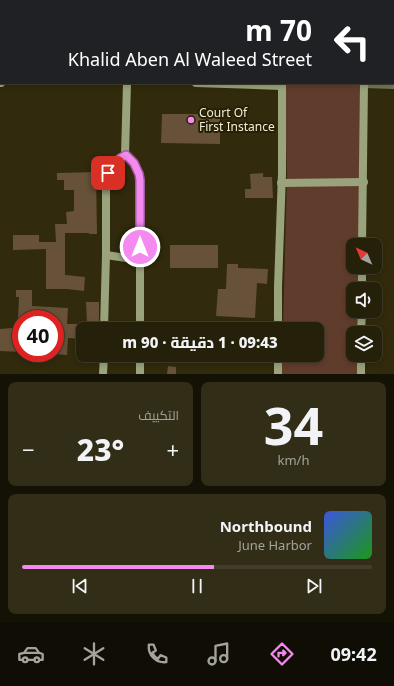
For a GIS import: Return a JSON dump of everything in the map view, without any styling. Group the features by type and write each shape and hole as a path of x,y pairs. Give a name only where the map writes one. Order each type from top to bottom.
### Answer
{"street":[{"path":"127,84 126,155 134,163 140,180 140,322"},
{"path":"239,84 282,85 278,322"},
{"path":"362,238 364,84 394,85"},
{"path":"104,322 106,179 111,167 120,158 126,155"},
{"path":"281,183 364,182"},
{"path":"106,255 140,260"},
{"path":"103,374 104,362"},
{"path":"140,362 140,374"},
{"path":"278,362 278,374"},
{"path":"361,362 361,374"}],"shaded area":[{"path":"284,84 361,84 359,238 346,238 346,274 359,274 358,282 346,282 346,318 358,318 358,326 346,326 346,362 358,362 358,374 282,374 282,362 324,362 324,322 283,322 287,175"}],"building":[{"path":"162,114 220,114 220,144 161,143"},
{"path":"96,172 97,234 65,233 65,275 85,277 84,291 46,289 46,249 13,250 13,235 39,235 39,242 56,242 55,224 67,224 66,212 74,211 74,190 64,190 64,180 57,180 57,173"},
{"path":"263,173 263,177 272,177 273,198 245,198 245,189 251,189 250,174"},
{"path":"170,245 218,245 218,268 170,268"},
{"path":"227,264 238,264 238,268 268,269 267,284 257,283 255,318 216,316 218,289 226,289"},
{"path":"16,290 32,290 32,306 68,308 67,324 76,324 76,339 68,338 67,355 64,355 64,310 18,310 19,297 16,297"},
{"path":"86,302 99,302 99,322 87,322"},
{"path":"12,328 12,352 0,351 0,329"},
{"path":"168,366 176,367 176,374 167,374"}],"place":[{"name":"Court Of First Instance","path":"191,120"}],"route":[{"path":"108,173 115,162 126,155 137,168 140,180 140,247"}]}
